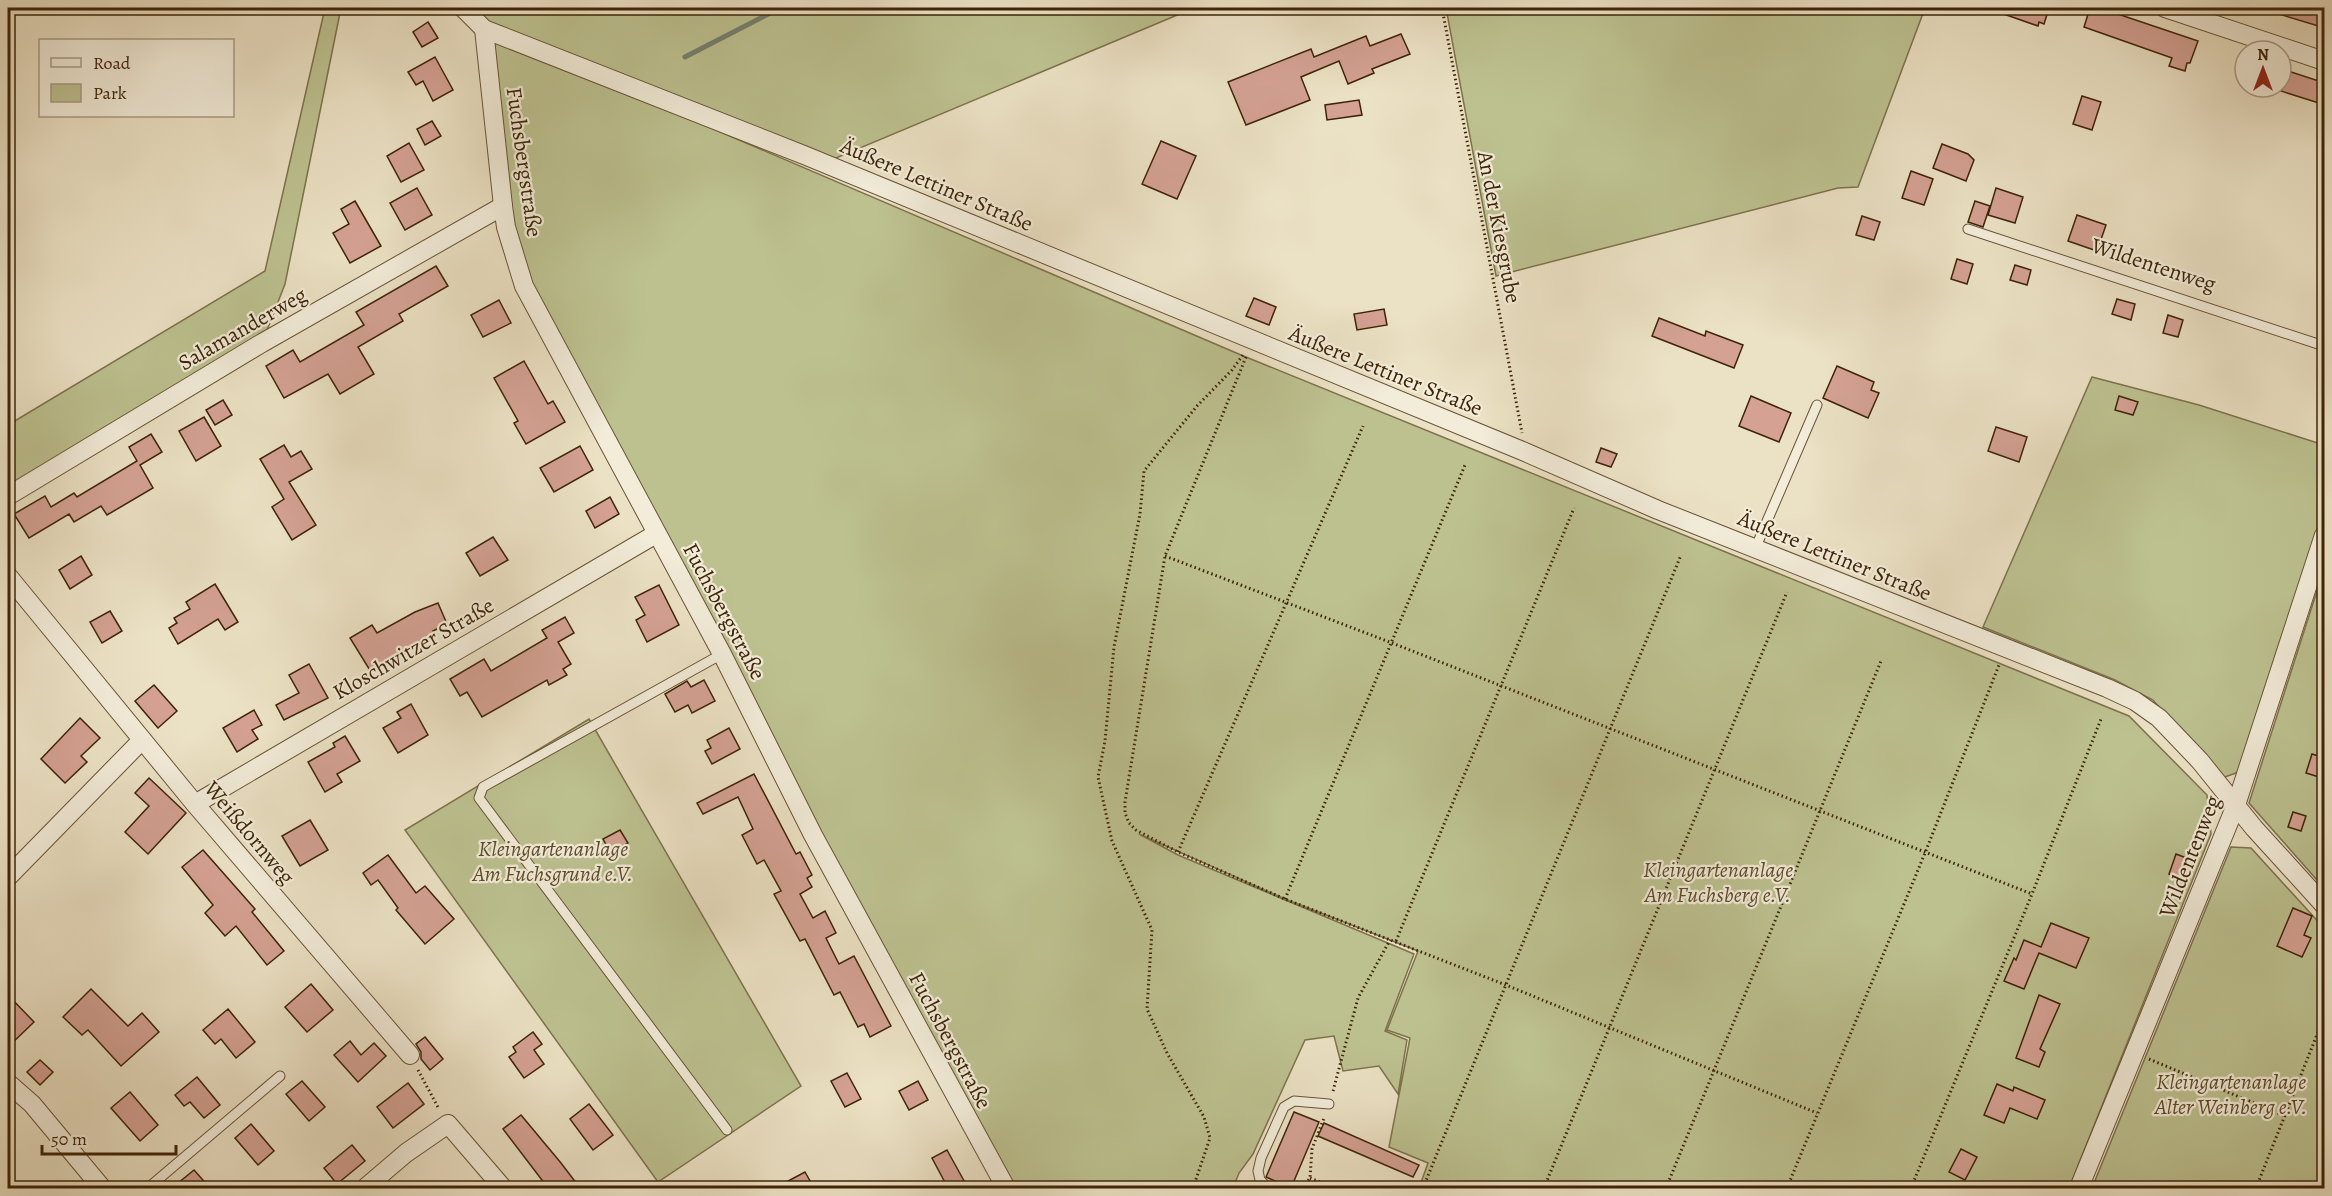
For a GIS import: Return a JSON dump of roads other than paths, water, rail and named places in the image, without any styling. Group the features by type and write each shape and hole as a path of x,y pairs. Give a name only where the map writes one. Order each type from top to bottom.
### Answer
{"street":[{"name":"Äußere Lettiner Straße","path":"463,8 484,29 804,155 1526,452 1658,510 2107,688 2134,701 2159,718 2200,761 2254,828 2325,905"},
{"path":"2165,8 2325,61"},
{"name":"Fuchsbergstraße","path":"484,29 506,227 524,286 722,654 813,835 1006,1188"},
{"name":"Salamanderweg","path":"8,496 262,342 503,206"},
{"name":"Kloschwitzer Straße","path":"195,804 656,534"},
{"name":"Wildentenweg","path":"2079,1188 2236,806 2325,536"},
{"name":"Weißdornweg","path":"8,576 195,804 410,1055"},
{"path":"9,872 142,740"},
{"path":"8,1083 32,1104 102,1188"},
{"path":"365,1188 406,1153 448,1124 503,1188"}],"lane":[{"name":"Wildentenweg","path":"1968,229 2325,346"},
{"path":"1755,549 1818,405"},
{"path":"722,654 483,787 479,798 727,1130"},
{"path":"148,1188 280,1076"},
{"path":"1268,1188 1260,1180 1258,1171 1261,1158 1284,1107 1294,1101 1329,1104"}],"waterway":[{"path":"685,57 780,8"}],"park label":[{"name":"Kleingartenanlage Am Fuchsgrund e.V.","path":"553,860"},
{"name":"Kleingartenanlage Am Fuchsberg e.V.","path":"1718,882"},
{"name":"Kleingartenanlage Alter Weinberg e.V.","path":"2231,1094"}]}
